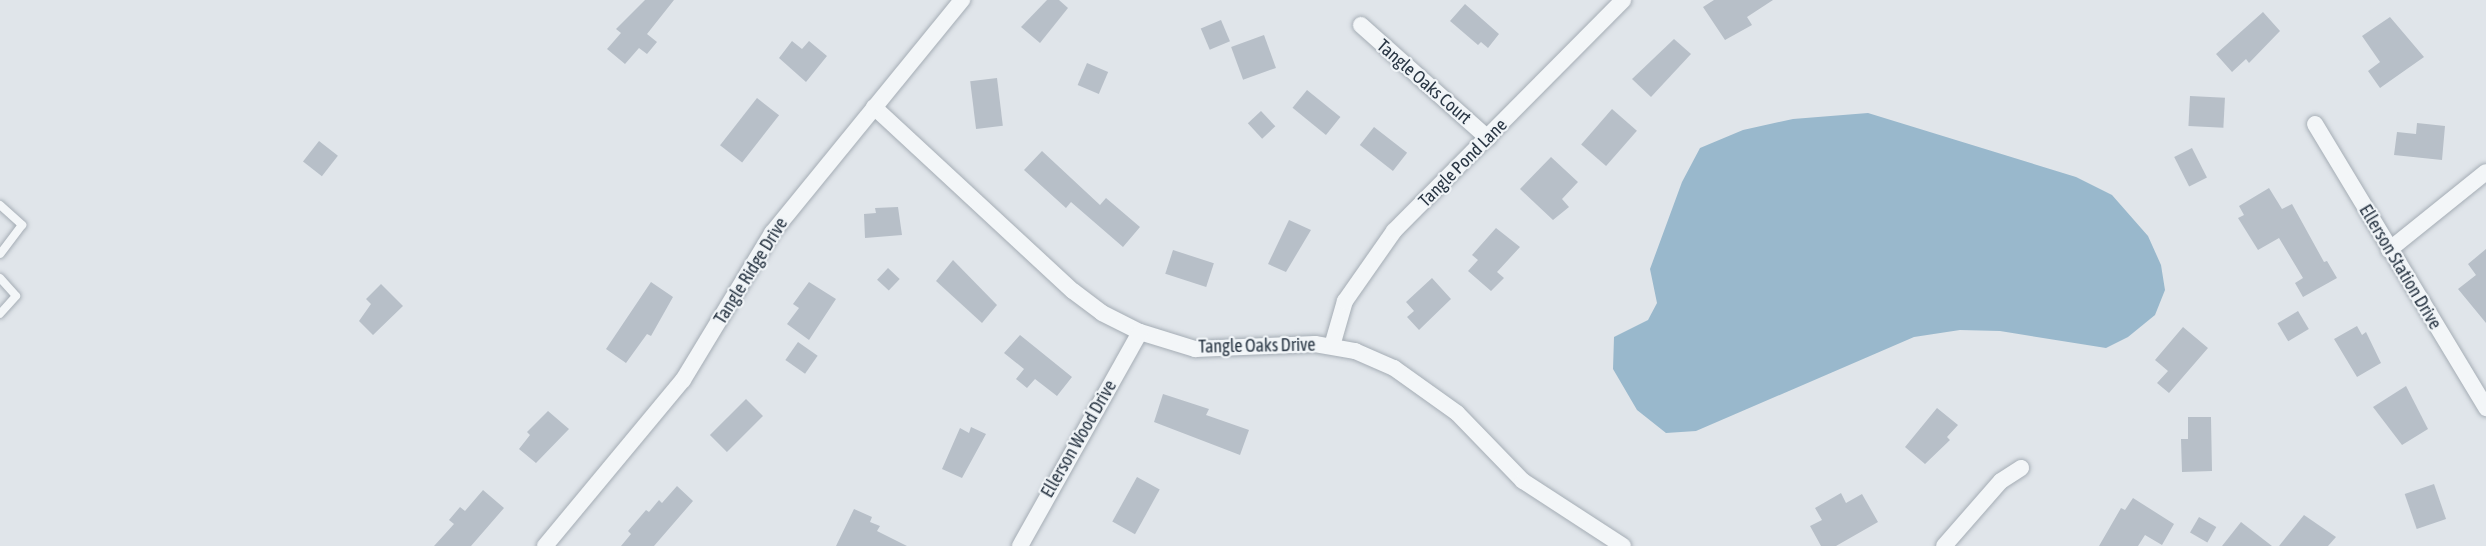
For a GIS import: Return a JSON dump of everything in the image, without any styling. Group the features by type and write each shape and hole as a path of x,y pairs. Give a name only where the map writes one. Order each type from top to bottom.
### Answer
{"street":[{"name":"Tangle Ridge Drive","path":"545,546 683,380 772,233 962,0"},
{"name":"Tangle Pond Lane","path":"1332,345 1338,317 1368,265 1394,231 1623,0"},
{"name":"Tangle Oaks Court","path":"1361,25 1488,138"},
{"name":"Tangle Oaks Drive","path":"874,107 1073,291 1140,332 1195,349 1332,345 1394,368 1424,386 1457,413 1523,482 1623,546"},
{"name":"Ellerson Station Drive","path":"2315,124 2486,408"},
{"path":"2389,250 2486,172"},
{"name":"Ellerson Wood Drive","path":"1020,546 1140,332"},
{"path":"1944,546 2001,481 2021,468"}],"lane":[{"path":"0,205 22,225 0,254"},
{"path":"0,278 16,296 0,314"}],"water":[{"path":"1868,113 2076,177 2112,195 2148,236 2161,265 2165,290 2155,315 2128,337 2106,348 2000,331 1960,330 1914,337 1696,431 1666,433 1637,410 1613,369 1614,337 1648,320 1657,303 1650,269 1682,182 1700,148 1743,130 1793,119"}],"building":[{"path":"645,0 674,0 647,34 657,42 647,54 639,48 625,64 607,49 621,33 616,29"},
{"path":"1047,0 1059,0 1068,8 1040,43 1021,27"},
{"path":"1714,0 1773,0 1747,17 1752,25 1725,40 1703,7"},
{"path":"1465,4 1499,34 1488,48 1481,42 1478,45 1450,21"},
{"path":"2263,12 2280,31 2249,63 2246,59 2232,72 2216,54"},
{"path":"2390,17 2424,57 2380,88 2368,71 2380,62 2362,36"},
{"path":"1221,20 1230,41 1210,50 1201,29"},
{"path":"1264,35 1276,68 1243,80 1231,47"},
{"path":"1674,39 1691,54 1651,97 1632,79"},
{"path":"792,41 802,49 809,41 827,56 806,82 779,58"},
{"path":"1087,63 1108,72 1099,94 1078,85"},
{"path":"997,78 1003,126 976,129 970,81"},
{"path":"1307,90 1340,117 1326,135 1293,108"},
{"path":"2190,96 2225,98 2223,128 2188,126"},
{"path":"757,98 779,115 742,163 720,145"},
{"path":"1612,109 1637,131 1606,166 1581,144"},
{"path":"1261,111 1275,126 1262,139 1248,123"},
{"path":"2417,123 2445,126 2442,160 2394,155 2397,132 2416,134"},
{"path":"1374,127 1407,153 1393,171 1360,145"},
{"path":"319,141 338,156 322,176 303,161"},
{"path":"2192,148 2207,177 2189,186 2174,157"},
{"path":"1042,151 1100,205 1106,198 1140,227 1123,247 1071,202 1066,208 1024,170"},
{"path":"1551,157 1578,182 1562,199 1569,207 1553,220 1520,189"},
{"path":"2269,188 2282,209 2292,204 2324,262 2327,261 2337,278 2303,297 2295,283 2303,278 2279,238 2258,250 2238,218 2244,215 2239,206"},
{"path":"898,207 902,235 865,238 864,214 876,213 875,208"},
{"path":"1289,220 1311,230 1286,272 1268,264"},
{"path":"1496,228 1520,247 1497,272 1504,278 1491,291 1468,271 1478,260 1472,255"},
{"path":"2486,249 2486,323 2458,289 2476,275 2468,264"},
{"path":"1173,250 1214,263 1206,287 1165,274"},
{"path":"953,260 997,305 982,323 936,281"},
{"path":"888,268 900,279 889,291 877,280"},
{"path":"1432,278 1451,299 1419,330 1407,317 1414,311 1406,302"},
{"path":"651,282 673,297 651,336 647,334 626,363 606,349"},
{"path":"809,282 836,299 809,340 787,324 799,308 793,304"},
{"path":"381,284 403,306 373,335 359,321 371,304 366,299"},
{"path":"2298,311 2309,329 2288,341 2277,323"},
{"path":"2357,326 2362,335 2366,332 2381,363 2357,377 2334,339"},
{"path":"2183,327 2208,348 2169,393 2157,383 2168,371 2155,360"},
{"path":"1020,335 1072,377 1057,396 1035,379 1027,388 1016,379 1024,369 1004,353"},
{"path":"798,342 818,356 805,374 785,360"},
{"path":"2406,386 2428,429 2402,445 2373,407"},
{"path":"1163,394 1209,409 1206,415 1249,430 1240,455 1154,422"},
{"path":"746,399 763,416 727,452 710,435"},
{"path":"1937,408 1958,425 1947,437 1950,440 1925,464 1905,447"},
{"path":"548,411 569,429 536,463 519,449 530,435 527,432"},
{"path":"2188,417 2211,417 2212,471 2182,472 2181,439 2188,439"},
{"path":"971,427 986,434 962,478 942,469 960,428 969,433"},
{"path":"1137,477 1160,490 1135,534 1112,522"},
{"path":"2434,484 2446,519 2417,529 2405,494"},
{"path":"677,486 693,501 654,546 621,546 631,534 628,531 646,510 649,512 659,500 662,503"},
{"path":"483,490 504,508 471,546 434,546 454,524 449,520 460,507 465,511"},
{"path":"1841,493 1846,503 1862,494 1878,522 1836,546 1821,546 1810,526 1822,520 1815,508"},
{"path":"2133,498 2174,524 2162,545 2145,535 2138,546 2099,546 2121,508 2125,510"},
{"path":"854,509 872,517 870,522 880,526 877,531 907,546 836,546"},
{"path":"2304,515 2336,537 2328,546 2279,546"},
{"path":"2199,517 2216,527 2207,543 2190,533"},
{"path":"2241,522 2272,546 2222,546"}]}
